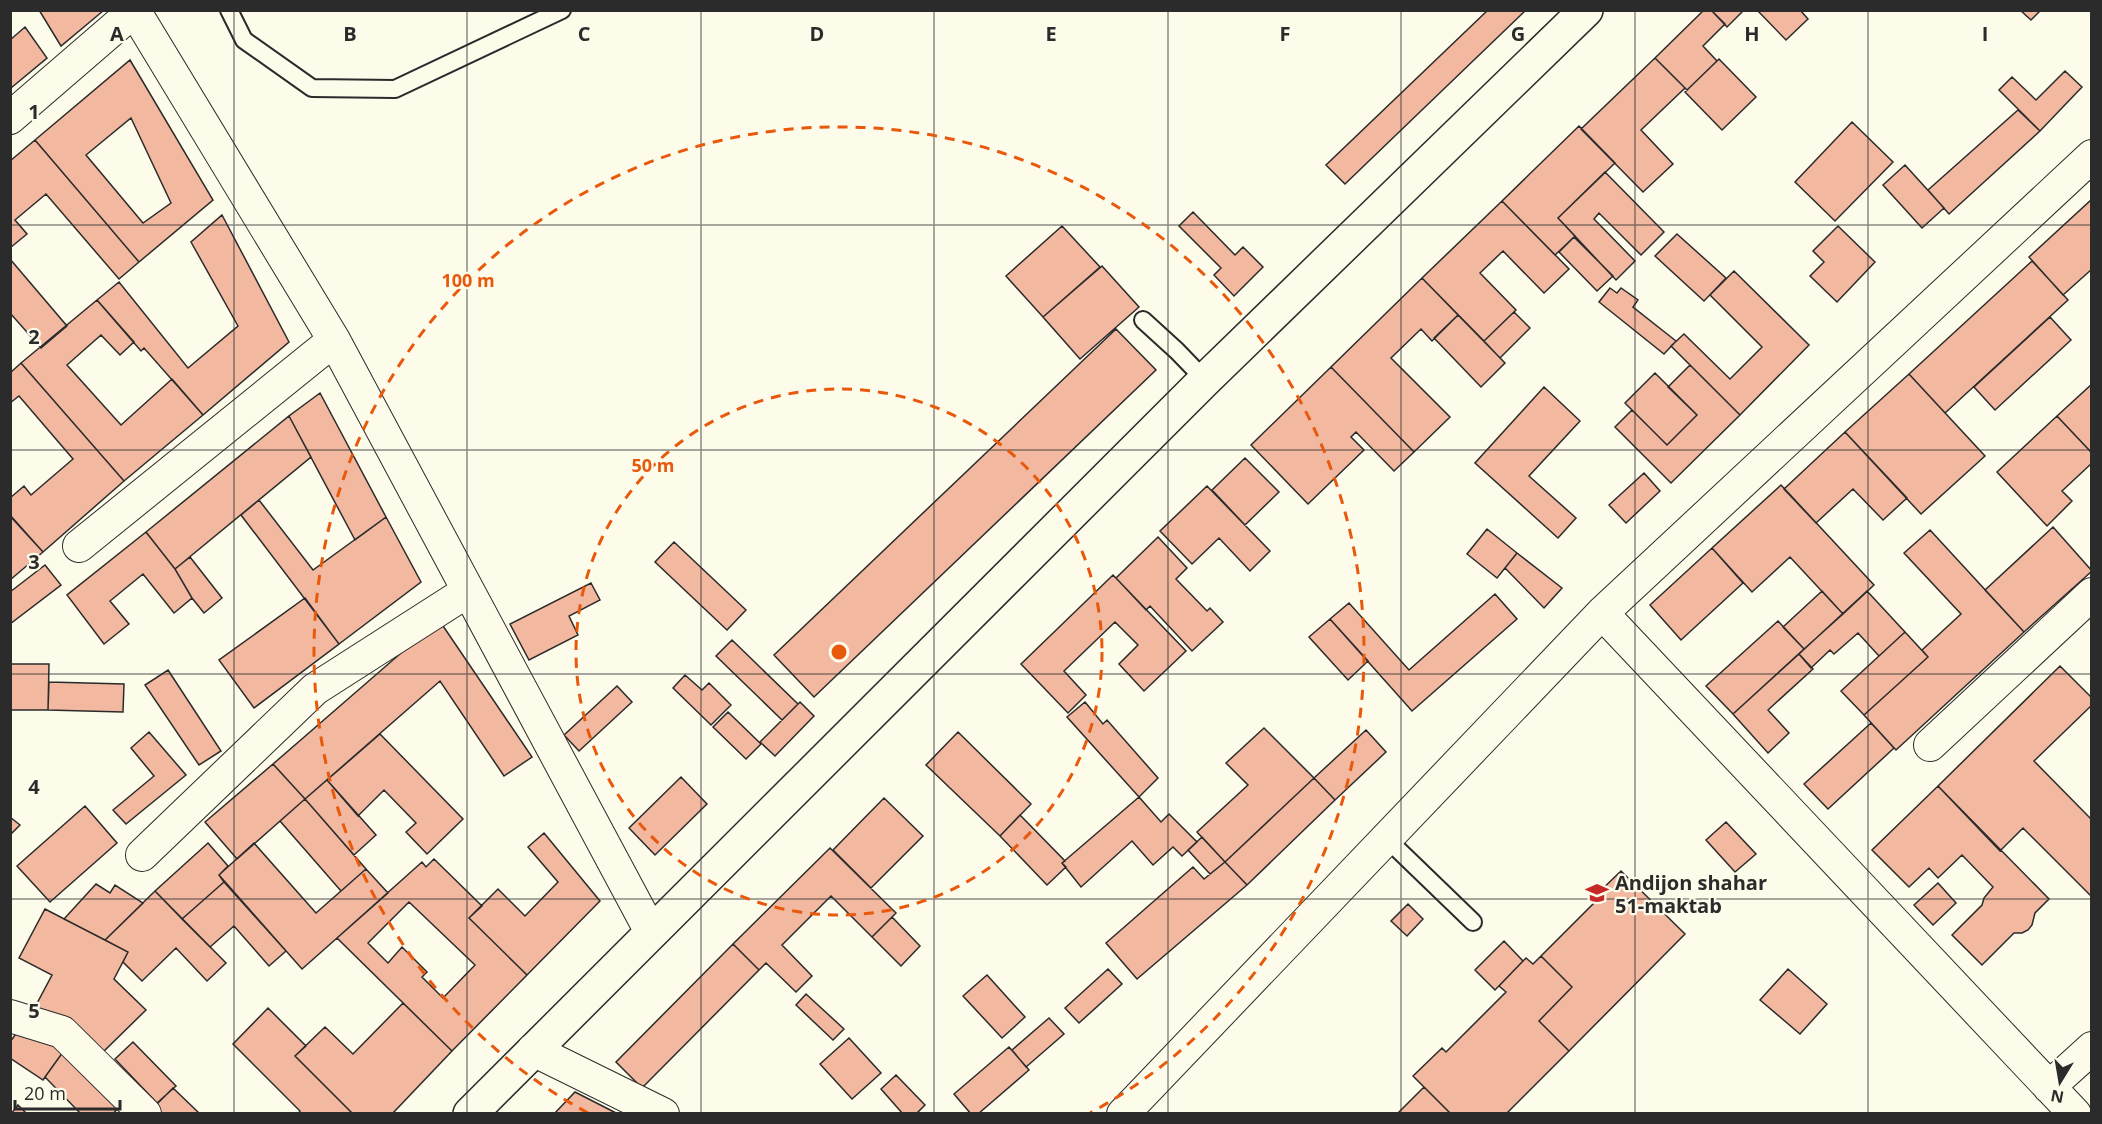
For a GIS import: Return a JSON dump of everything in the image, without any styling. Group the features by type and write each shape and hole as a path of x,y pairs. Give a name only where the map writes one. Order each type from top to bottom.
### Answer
{"street":[{"path":"470,1113 1205,380 1586,10"},
{"path":"10,118 134,11 334,340 651,932"},
{"path":"1123,1113 1602,613 2088,166"},
{"path":"80,546 334,340"},
{"path":"142,855 315,689 468,591"},
{"path":"1930,745 2091,594"},
{"path":"1602,613 2074,1113"},
{"path":"10,1016 62,1032 145,1113"},
{"path":"2049,1087 2091,1047"},
{"path":"532,1050 663,1113"}],"lane":[{"path":"229,10 244,40 312,88 395,89 562,10"},
{"path":"1143,320 1205,380"},
{"path":"1386,838 1473,922"}],"building":[{"path":"39,10 103,10 103,11 61,46"},
{"path":"1488,10 1526,10 1345,184 1326,165"},
{"path":"1704,10 1711,10 1725,24 1703,46 1717,61 1687,90 1655,58"},
{"path":"1711,10 1744,10 1727,27"},
{"path":"1757,10 1800,10 1808,19 1786,40"},
{"path":"2020,10 2041,10 2031,20"},
{"path":"25,27 47,58 11,88 10,40"},
{"path":"1655,58 1685,88 1641,130 1673,164 1643,192 1581,129"},
{"path":"1719,59 1756,97 1722,130 1685,92"},
{"path":"130,60 213,200 139,262 35,140","holes":["131,118 171,203 143,223 86,155"]},
{"path":"2065,71 2082,87 2040,131 1999,90 2012,77 2036,100"},
{"path":"2018,110 2040,131 1949,214 1928,190"},
{"path":"1852,122 1893,162 1835,221 1795,182"},
{"path":"1579,126 1615,163 1558,218 1575,236 1555,255 1502,201"},
{"path":"35,140 139,262 119,279 46,194 15,220 27,234 10,248 10,161"},
{"path":"1905,165 1944,208 1922,228 1883,185"},
{"path":"1605,172 1664,232 1641,255 1599,213 1594,219 1635,261 1616,280 1558,218"},
{"path":"2091,200 2092,269 2063,295 2029,257"},
{"path":"1502,201 1569,269 1544,293 1503,251 1480,273 1516,310 1484,341 1422,278"},
{"path":"1193,212 1235,255 1243,247 1263,267 1234,296 1214,275 1221,268 1179,226"},
{"path":"222,215 289,342 203,415 144,348 141,351 97,300 119,282 188,368 238,326 191,242"},
{"path":"1062,226 1100,267 1043,317 1006,276"},
{"path":"1838,226 1875,262 1837,302 1810,276 1824,262 1813,251"},
{"path":"1677,234 1726,278 1704,301 1655,256"},
{"path":"1574,237 1613,276 1597,291 1559,252"},
{"path":"10,259 67,326 41,348 10,313"},
{"path":"2032,261 2068,300 1945,413 1909,374"},
{"path":"1102,266 1139,307 1080,359 1043,317"},
{"path":"1734,271 1809,345 1740,415 1671,346 1684,334 1730,379 1762,347 1710,295"},
{"path":"1422,278 1458,315 1432,341 1421,329 1391,358 1450,417 1414,452 1331,367"},
{"path":"1610,288 1617,293 1621,288 1638,300 1633,307 1676,341 1664,354 1599,302"},
{"path":"97,300 134,342 120,355 101,335 67,365 121,425 172,379 203,415 124,481 21,363"},
{"path":"1514,312 1530,328 1500,358 1484,341"},
{"path":"1458,315 1505,363 1481,387 1434,338"},
{"path":"2050,317 2071,340 1995,410 1974,387"},
{"path":"1116,329 1156,370 814,697 774,655"},
{"path":"21,363 124,481 43,552 10,515 10,498 24,486 31,495 73,459 19,396 10,403 10,373"},
{"path":"1690,365 1740,415 1671,483 1615,427 1632,410 1667,445 1697,415 1668,387"},
{"path":"1331,367 1414,452 1394,471 1356,432 1351,437 1364,450 1308,504 1251,445"},
{"path":"1655,373 1697,415 1667,445 1625,403"},
{"path":"1909,374 1985,456 1921,514 1845,432"},
{"path":"2092,384 2092,450 2090,451 2057,416"},
{"path":"1544,387 1580,421 1529,476 1576,518 1558,538 1475,463"},
{"path":"320,393 386,517 355,540 289,416"},
{"path":"289,416 311,457 175,569 146,532"},
{"path":"2057,416 2092,453 2092,463 2062,491 2072,501 2047,526 1997,472"},
{"path":"1845,432 1907,498 1883,520 1853,489 1816,523 1784,489"},
{"path":"1245,458 1279,492 1245,525 1212,490"},
{"path":"1644,473 1660,491 1626,523 1609,505"},
{"path":"1781,485 1874,585 1843,614 1790,557 1752,592 1712,548"},
{"path":"1207,486 1270,551 1250,571 1219,538 1192,564 1160,531"},
{"path":"259,500 313,570 386,517 421,582 339,644 241,515"},
{"path":"10,516 43,552 10,580"},
{"path":"2053,527 2092,571 2024,632 1985,590"},
{"path":"1487,529 1517,553 1497,578 1467,554"},
{"path":"1930,530 2024,632 1896,750 1864,715 1928,657 1922,650 1961,614 1904,553"},
{"path":"146,532 175,569 192,598 174,613 143,574 110,601 129,624 104,644 67,595"},
{"path":"1158,537 1187,568 1176,579 1207,611 1210,608 1223,622 1192,651 1150,606 1146,610 1116,578"},
{"path":"674,542 746,610 727,630 655,562"},
{"path":"1712,548 1743,583 1681,640 1650,605"},
{"path":"1517,553 1562,588 1544,608 1505,568"},
{"path":"190,557 222,598 204,613 175,569"},
{"path":"45,565 61,585 10,624 10,592"},
{"path":"1113,575 1186,651 1144,691 1119,664 1138,645 1115,622 1064,671 1086,695 1068,713 1021,664"},
{"path":"591,583 600,600 569,616 578,635 529,660 510,624"},
{"path":"1822,591 1843,614 1804,649 1783,627"},
{"path":"1867,591 1905,632 1879,656 1858,633 1834,654 1830,650 1811,668 1799,654"},
{"path":"1495,594 1517,619 1412,711 1330,619 1349,603 1409,670"},
{"path":"305,598 339,644 254,708 219,660"},
{"path":"1330,619 1368,661 1348,680 1309,637"},
{"path":"439,620 532,757 504,776 440,681 305,799 273,764"},
{"path":"1778,621 1804,649 1733,714 1706,686"},
{"path":"1905,632 1928,657 1864,715 1841,691"},
{"path":"732,640 798,704 782,720 716,656"},
{"path":"1799,654 1813,669 1768,710 1789,733 1768,753 1733,714"},
{"path":"10,664 49,664 48,710 10,710"},
{"path":"2060,666 2092,698 2092,705 2034,761 2092,820 2092,897 2023,828 2000,851 1938,786"},
{"path":"168,670 221,751 199,765 145,685"},
{"path":"685,675 702,690 709,683 731,705 711,725 673,688"},
{"path":"49,682 124,684 123,712 48,710"},
{"path":"617,686 632,702 579,751 564,735"},
{"path":"800,702 814,716 775,756 760,742"},
{"path":"1085,702 1103,724 1107,720 1158,778 1139,797 1067,717"},
{"path":"728,712 761,744 746,759 713,727"},
{"path":"1871,723 1894,748 1828,809 1804,784"},
{"path":"1264,728 1314,778 1225,862 1197,832 1248,785 1226,763"},
{"path":"1366,730 1386,752 1335,800 1314,778"},
{"path":"149,732 186,775 126,824 113,810 154,776 131,748"},
{"path":"958,732 1031,804 1000,836 926,765"},
{"path":"380,734 463,819 427,854 406,832 416,823 384,790 358,816 327,780"},
{"path":"273,764 305,799 237,859 205,822"},
{"path":"681,777 707,804 655,855 629,828"},
{"path":"1314,778 1335,800 1247,885 1225,862"},
{"path":"327,780 376,835 354,855 305,799"},
{"path":"1938,786 2049,899 2035,913 2028,930 2014,933 1982,965 1952,935 1982,905 1984,898 1993,887 1962,855 1938,878 1929,868 1909,887 1872,850"},
{"path":"1139,797 1161,822 1169,814 1197,842 1182,856 1173,847 1153,865 1132,841 1081,887 1062,863"},
{"path":"884,798 923,836 871,888 833,850"},
{"path":"305,799 366,869 341,891 280,821"},
{"path":"85,806 117,843 50,902 17,866"},
{"path":"1020,815 1065,861 1062,863 1066,867 1047,885 1000,836"},
{"path":"10,817 20,825 10,835"},
{"path":"1726,822 1756,854 1735,872 1706,840"},
{"path":"544,833 600,901 527,975 469,918 498,889 525,916 558,882 528,847"},
{"path":"1202,837 1225,862 1210,874 1188,850"},
{"path":"208,843 228,866 219,875 224,882 182,919 155,891"},
{"path":"254,843 316,913 366,869 388,893 302,969 219,875"},
{"path":"830,848 896,913 872,937 831,896 782,945 812,976 796,992 766,963 759,970 733,944"},
{"path":"434,859 482,906 469,918 527,975 452,1051 337,938 422,862 426,867","holes":["409,902 475,965 443,998 422,977 427,972 402,947 388,963 368,943"]},
{"path":"1225,862 1247,885 1137,979 1106,943 1193,867 1204,879"},
{"path":"1621,871 1685,934 1569,1051 1539,1021 1572,987 1541,956 1598,899 1595,896"},
{"path":"224,882 286,951 269,966 234,926 210,947 182,919"},
{"path":"1938,883 1956,903 1933,925 1914,905"},
{"path":"96,884 110,893 115,885 143,903 105,940 64,919"},
{"path":"155,891 226,963 207,981 176,948 142,981 123,962 128,952 105,940"},
{"path":"1408,904 1423,919 1407,936 1391,921"},
{"path":"45,909 128,952 114,979 146,1010 103,1052 34,1009 52,975 19,958"},
{"path":"892,917 920,946 901,966 872,937"},
{"path":"1504,941 1523,961 1495,990 1475,970"},
{"path":"733,944 759,970 642,1088 616,1062"},
{"path":"1541,956 1572,987 1539,1021 1569,1051 1506,1114 1451,1114 1413,1076 1442,1048 1446,1052 1506,992 1499,986 1526,958 1533,964"},
{"path":"1108,969 1122,984 1079,1023 1065,1008"},
{"path":"1788,969 1827,1004 1800,1034 1760,1000"},
{"path":"987,975 1025,1017 1002,1038 963,996"},
{"path":"806,994 844,1029 833,1040 796,1005"},
{"path":"403,1003 452,1051 392,1114 353,1114 295,1056 325,1027 353,1054"},
{"path":"268,1008 306,1046 295,1056 353,1114 298,1114 300,1111 233,1044"},
{"path":"1049,1018 1064,1034 1026,1067 1012,1050"},
{"path":"23,1024 63,1052 43,1080 10,1058 10,1042"},
{"path":"849,1038 881,1073 852,1099 820,1064"},
{"path":"133,1042 176,1086 157,1103 115,1059"},
{"path":"1009,1047 1029,1070 978,1114 971,1114 954,1094"},
{"path":"63,1052 118,1108 113,1114 81,1114 45,1077"},
{"path":"896,1075 925,1105 916,1114 903,1114 881,1089"},
{"path":"1424,1087 1451,1114 1397,1114"},
{"path":"173,1088 200,1114 158,1114 153,1108"},
{"path":"575,1092 618,1114 554,1114"},
{"path":"18,1105 27,1114 11,1114"}],"place":[{"name":"Andijon shahar 51-maktab","path":"1597,893"}]}
